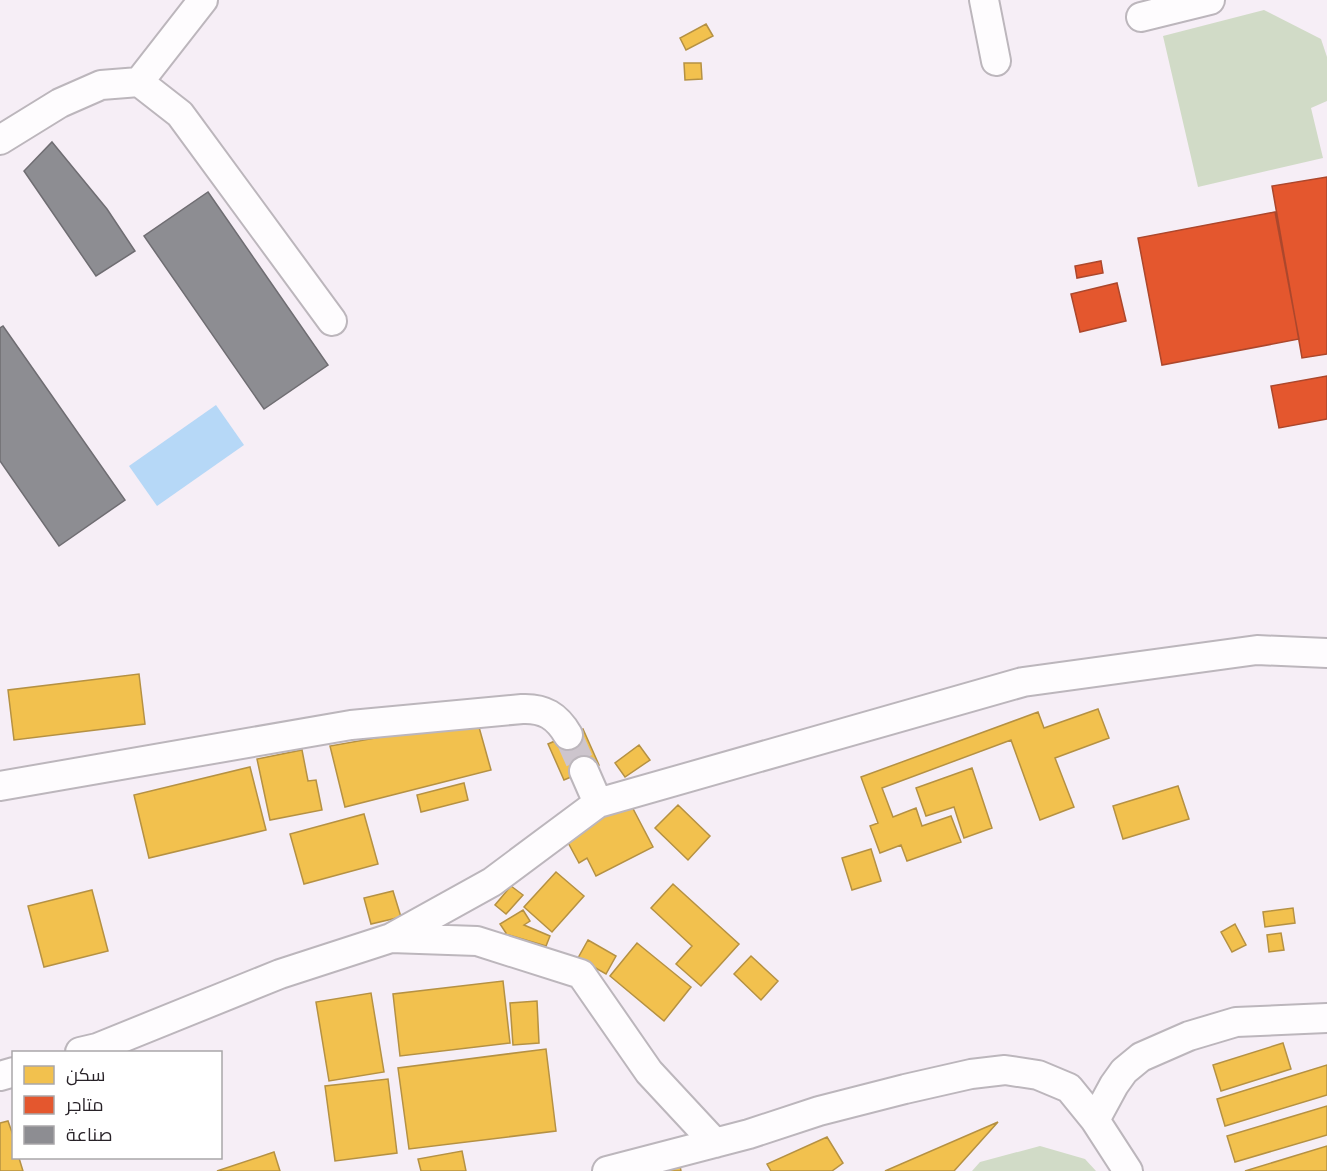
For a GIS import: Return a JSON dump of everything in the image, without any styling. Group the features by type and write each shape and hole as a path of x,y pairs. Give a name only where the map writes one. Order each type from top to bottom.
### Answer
{"street":[{"path":"139,82 203,0"},
{"path":"984,0 996,61"},
{"path":"1141,17 1210,0"},
{"path":"0,140 60,103 101,85 139,82 180,114 332,321"},
{"path":"87,1051 280,974 391,938 492,882 598,803 1023,682 1257,650 1327,653"},
{"path":"0,786 351,725 522,709 537,708 550,714 561,723 568,735"},
{"path":"584,771 598,803"},
{"path":"391,938 477,941 581,974 649,1072 715,1143"},
{"path":"1095,1120 1124,1071 1141,1057 1190,1036 1236,1022 1327,1018"},
{"path":"607,1171 749,1134 819,1111 905,1089 971,1074 1005,1070 1038,1075 1069,1088 1095,1120 1128,1171"}],"green space":[{"path":"1264,10 1321,39 1327,57 1327,101 1311,108 1323,158 1198,187 1163,36"},
{"path":"1040,1146 1085,1159 1096,1171 972,1171 980,1162"}],"water":[{"path":"216,405 244,445 157,506 129,466"}],"building: سكن":[{"path":"706,24 713,36 686,50 680,38"},
{"path":"684,63 701,63 702,79 685,80"},
{"path":"139,674 145,724 14,740 8,690"},
{"path":"1098,709 1109,738 1055,758 1074,807 1040,820 1011,740 882,788 893,817 916,808 922,826 951,816 961,842 907,861 901,845 880,853 870,826 878,823 861,777 1038,712 1044,728"},
{"path":"477,720 491,770 345,807 330,746"},
{"path":"583,729 599,765 564,780 548,744"},
{"path":"639,745 650,760 625,777 615,763"},
{"path":"302,750 308,781 316,780 322,810 270,820 257,759"},
{"path":"250,767 266,830 149,858 134,795"},
{"path":"972,768 992,828 964,838 954,807 926,816 916,788"},
{"path":"464,783 468,800 421,812 417,795"},
{"path":"1178,786 1189,819 1123,839 1113,806"},
{"path":"629,801 653,847 596,876 587,858 579,863 564,835"},
{"path":"678,805 710,836 688,860 655,828"},
{"path":"364,814 378,864 304,884 290,834"},
{"path":"871,849 881,881 852,890 842,858"},
{"path":"556,872 584,896 552,932 524,907"},
{"path":"673,884 739,944 701,986 676,964 692,946 651,908"},
{"path":"511,886 523,895 506,914 495,905"},
{"path":"92,890 108,951 44,967 28,906"},
{"path":"393,891 401,917 371,924 364,898"},
{"path":"1293,908 1295,923 1265,927 1263,912"},
{"path":"523,910 530,921 524,925 550,936 546,946 509,935 504,938 502,935 506,933 500,924"},
{"path":"1235,924 1246,945 1232,952 1221,932"},
{"path":"1281,933 1284,950 1269,952 1267,935"},
{"path":"588,940 616,956 606,974 578,958"},
{"path":"637,943 691,987 664,1021 610,976"},
{"path":"751,956 778,981 761,1000 734,974"},
{"path":"503,981 510,1043 400,1056 393,994"},
{"path":"371,993 384,1072 329,1081 316,1002"},
{"path":"537,1001 539,1043 513,1045 510,1003"},
{"path":"1283,1043 1291,1069 1221,1091 1213,1065"},
{"path":"546,1049 556,1131 409,1149 398,1068"},
{"path":"1327,1065 1327,1095 1225,1126 1217,1099"},
{"path":"388,1079 397,1153 335,1161 325,1086"},
{"path":"1327,1106 1327,1135 1235,1162 1227,1136"},
{"path":"8,1121 12,1132 12,1159 19,1159 23,1171 0,1171 0,1123"},
{"path":"998,1122 954,1171 885,1171"},
{"path":"827,1137 843,1163 832,1171 771,1171 767,1164"},
{"path":"1327,1146 1327,1171 1245,1171"},
{"path":"462,1151 466,1171 421,1171 418,1159"},
{"path":"274,1152 280,1171 217,1171"},
{"path":"680,1166 681,1171 662,1171"}],"building: متاجر":[{"path":"1327,177 1327,354 1302,358 1272,186"},
{"path":"1275,212 1299,339 1162,365 1138,238"},
{"path":"1101,261 1103,273 1077,278 1075,266"},
{"path":"1117,283 1126,321 1080,332 1071,294"},
{"path":"1327,376 1327,419 1279,428 1271,386"}],"building: صناعة":[{"path":"52,142 107,209 135,251 96,276 24,171"},
{"path":"208,192 328,365 264,409 144,236"},
{"path":"3,326 125,500 59,546 0,461 0,328"}],"tunnel":[{"path":"568,735 584,771"}]}
